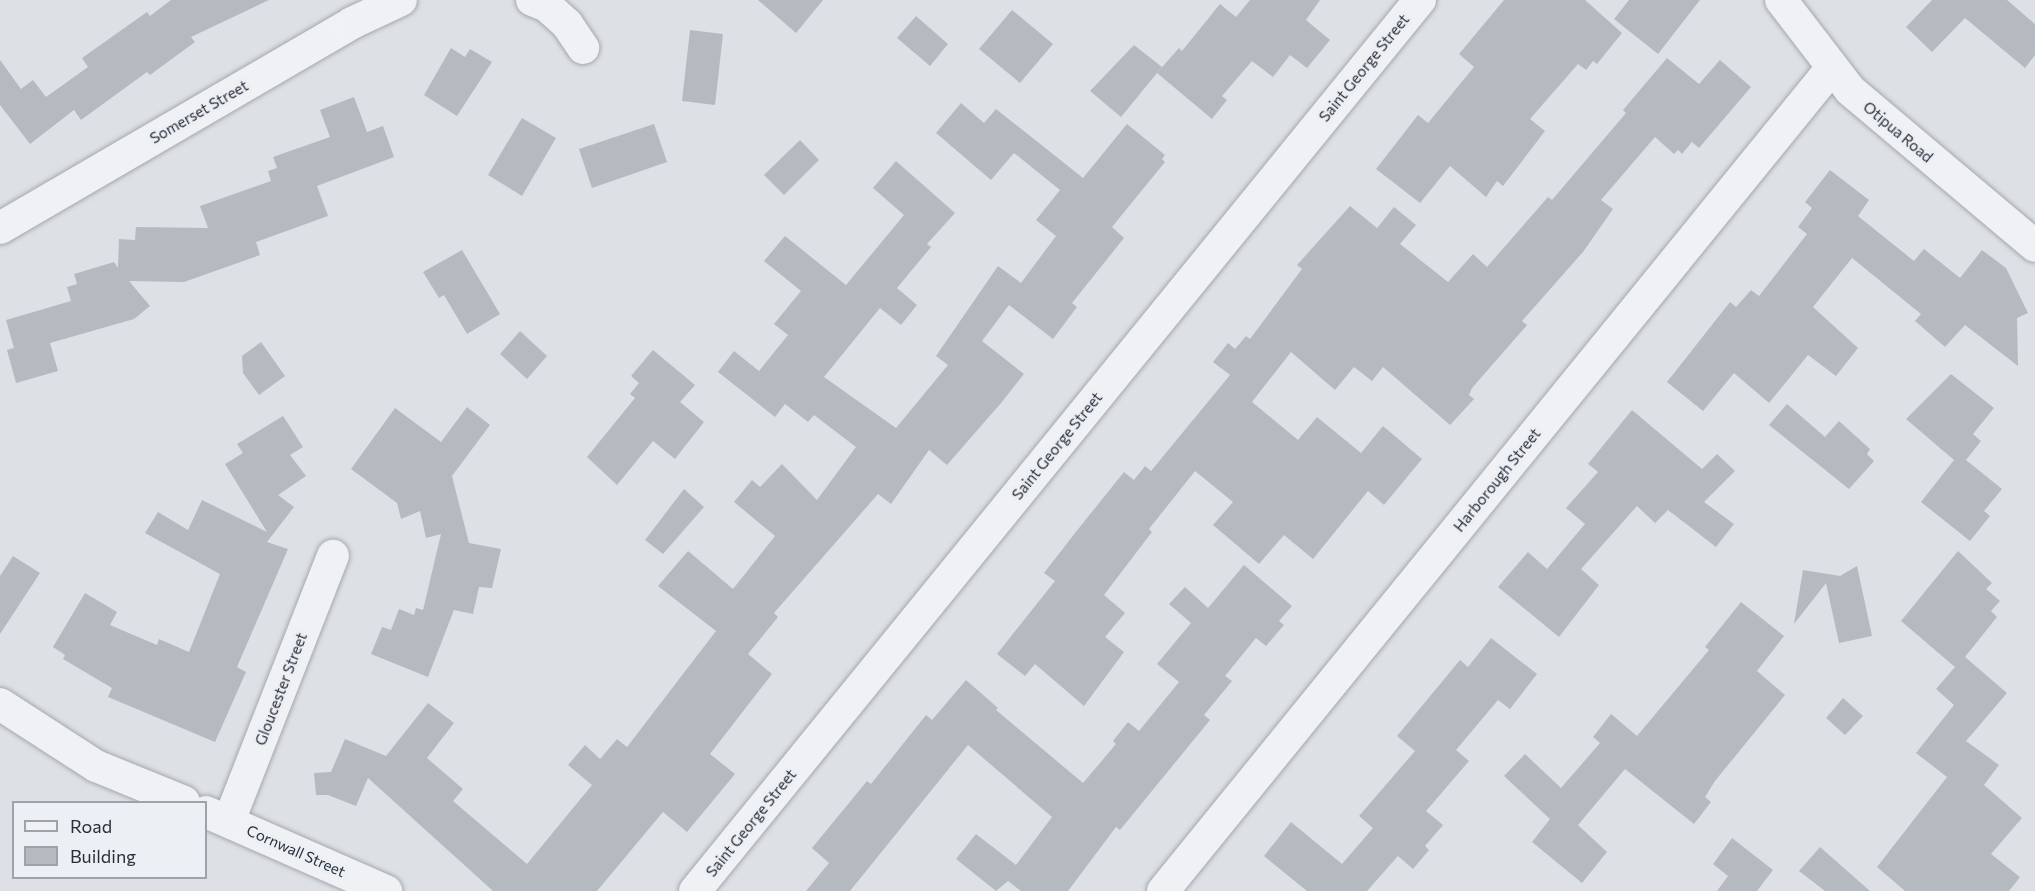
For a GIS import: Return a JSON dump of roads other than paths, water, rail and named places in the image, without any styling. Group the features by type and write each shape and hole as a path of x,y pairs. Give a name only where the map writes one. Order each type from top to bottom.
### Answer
{"street":[{"name":"Somerset Street","path":"0,228 352,23 401,0"},
{"path":"532,0 547,6 567,24 583,48"},
{"name":"Saint George Street","path":"695,891 1420,0"},
{"name":"Otipua Road","path":"1781,0 1831,69 1872,111 2035,246"},
{"name":"Harborough Street","path":"1163,891 1831,69"},
{"name":"Gloucester Street","path":"217,816 333,556"},
{"path":"0,704 96,766 182,801"},
{"name":"Cornwall Street","path":"217,816 386,891"}]}
